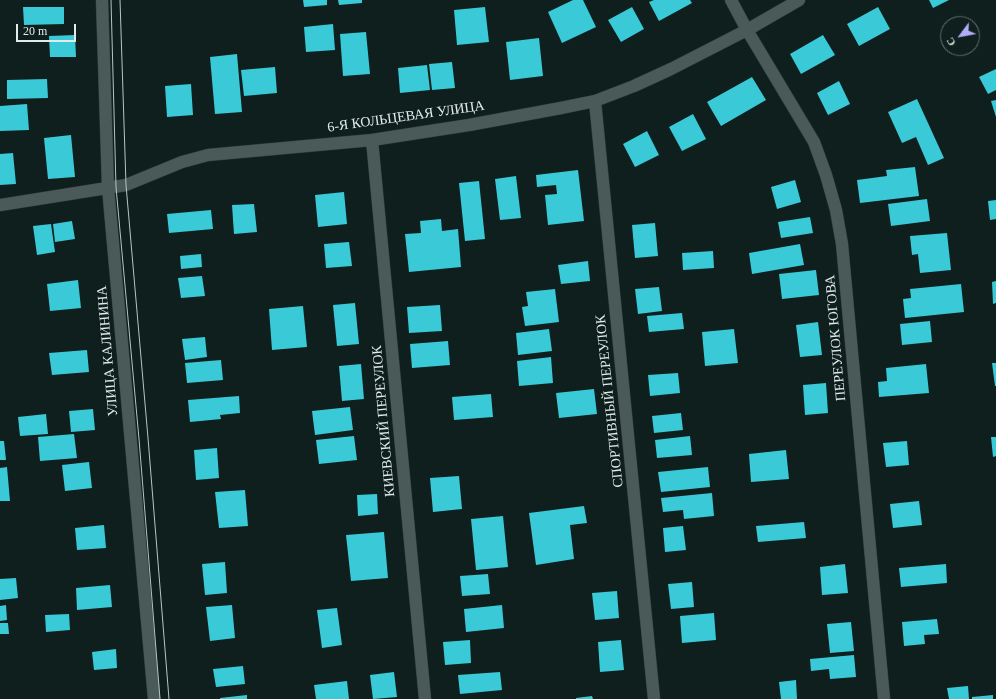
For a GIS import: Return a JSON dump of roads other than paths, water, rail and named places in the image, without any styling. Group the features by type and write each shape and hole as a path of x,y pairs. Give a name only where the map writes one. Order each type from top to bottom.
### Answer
{"street":[{"name":"УЛИЦА КАЛИНИНА","path":"102,0 108,188 154,699"},
{"name":"ПЕРЕУЛОК ЮГОВА","path":"731,0 747,30 814,142 826,175 836,210 843,252 884,699"},
{"name":"6-Я КОЛЬЦЕВАЯ УЛИЦА","path":"0,205 126,186 182,162 208,155 372,140 469,125 595,101 634,86 671,69 747,30 799,0"},
{"name":"СПОРТИВНЫЙ ПЕРЕУЛОК","path":"595,101 654,699"},
{"name":"КИЕВСКИЙ ПЕРЕУЛОК","path":"372,140 425,699"}],"tram line":[{"path":"111,0 116,187 139,439 160,699"},
{"path":"120,0 126,185 169,699"}]}
